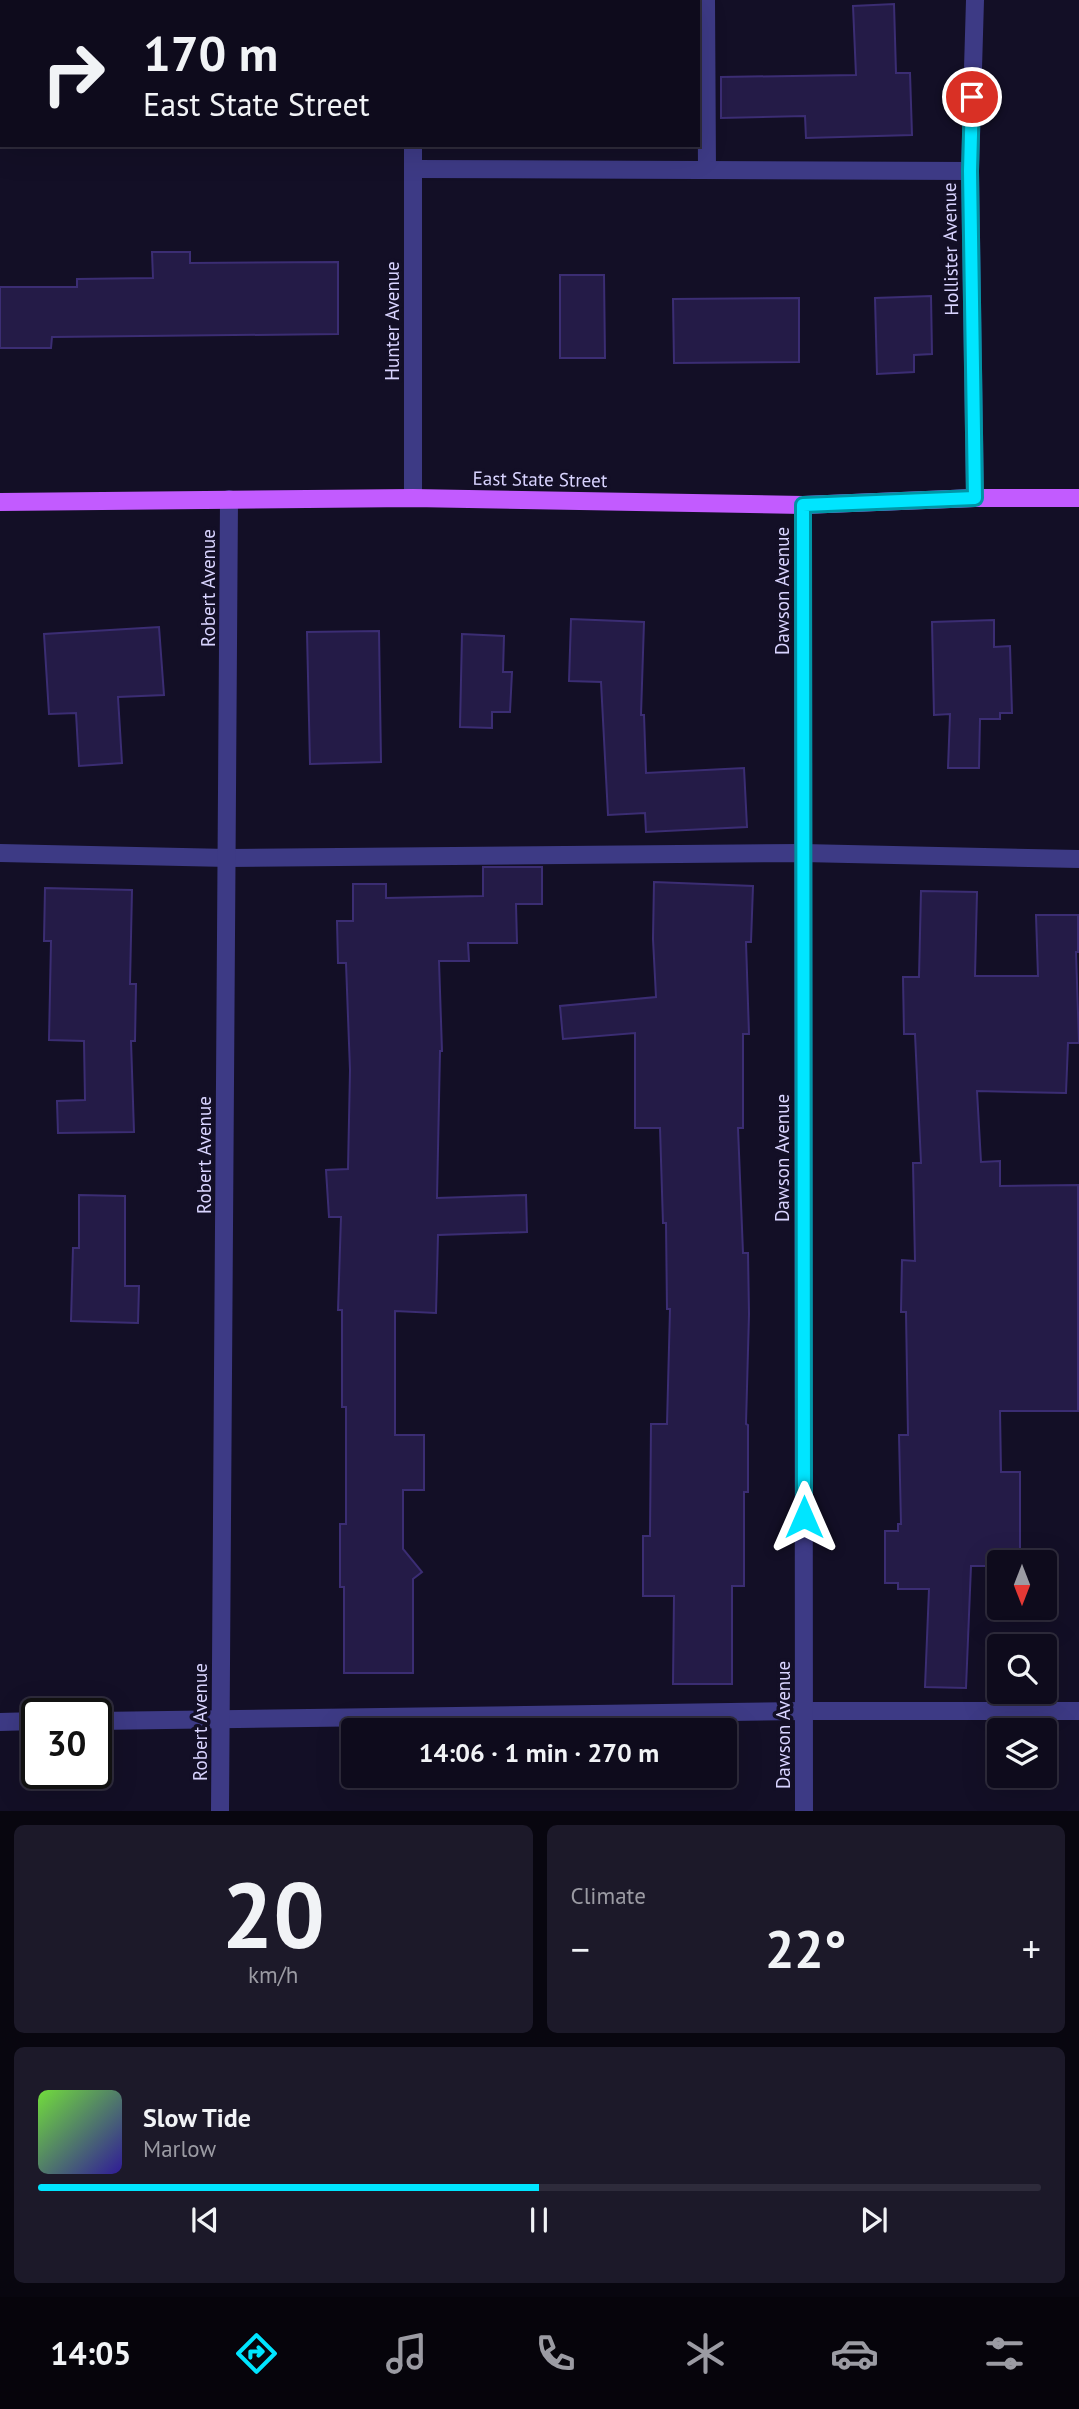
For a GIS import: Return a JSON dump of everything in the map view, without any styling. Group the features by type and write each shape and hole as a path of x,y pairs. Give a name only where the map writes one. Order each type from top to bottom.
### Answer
{"main road":[{"name":"East State Street","path":"0,502 413,498 803,505 975,498 1079,498"}],"street":[{"path":"706,0 707,170"},
{"name":"Hollister Avenue","path":"975,0 970,171 975,498"},
{"name":"Hunter Avenue","path":"413,147 413,498"},
{"path":"413,169 970,171"},
{"name":"Robert Avenue","path":"220,1811 229,499"},
{"name":"Dawson Avenue","path":"803,505 804,1811"},
{"path":"0,853 228,858 803,853 1079,859"},
{"path":"112,1721 804,1711 1079,1711"},
{"path":"0,1722 21,1721"}],"building":[{"path":"894,4 896,73 910,73 912,135 806,138 805,116 721,118 721,77 856,75 853,6"},
{"path":"152,252 190,252 190,263 338,262 338,334 52,337 51,348 0,348 0,287 77,287 77,279 153,278"},
{"path":"560,275 604,275 605,358 560,358"},
{"path":"931,296 932,354 914,355 914,372 877,374 875,298"},
{"path":"799,298 799,362 674,363 673,299"},
{"path":"571,619 644,622 641,715 644,715 646,773 744,768 747,827 646,832 645,813 608,815 601,682 569,681"},
{"path":"994,620 994,647 1010,646 1012,713 1000,713 1000,719 980,719 979,768 948,768 950,714 934,715 932,622"},
{"path":"159,627 164,695 118,697 122,763 79,766 76,713 49,714 44,634"},
{"path":"379,631 381,762 310,764 307,632"},
{"path":"462,634 504,636 503,672 512,672 510,712 492,712 492,728 460,727"},
{"path":"483,867 542,867 542,904 516,904 517,943 468,943 469,961 439,961 442,1051 437,1198 526,1195 527,1232 438,1235 436,1313 395,1311 395,1435 424,1435 424,1490 403,1490 403,1549 422,1572 413,1579 413,1673 344,1673 344,1587 340,1587 340,1524 346,1524 346,1407 342,1407 342,1310 338,1310 341,1217 329,1217 326,1170 348,1169 350,1070 346,963 338,963 337,921 353,921 353,884 386,884 386,898 483,896"},
{"path":"654,882 753,886 751,942 746,942 749,1034 743,1034 743,1128 738,1128 743,1253 748,1253 748,1492 744,1492 744,1586 732,1586 732,1684 673,1684 674,1596 643,1596 643,1536 650,1536 651,1424 667,1424 670,1309 667,1309 666,1223 663,1223 660,1128 635,1128 635,1033 563,1039 560,1006 656,997"},
{"path":"45,888 132,890 130,984 136,984 135,1041 131,1041 134,1132 58,1133 57,1101 85,1100 84,1041 49,1040 51,941 44,941"},
{"path":"921,891 977,892 975,976 1038,976 1036,915 1078,915 1076,952 1079,1043 1068,1043 1066,1093 977,1091 981,1162 1000,1161 1000,1186 1078,1185 1078,1411 1000,1411 1001,1472 1020,1472 1020,1550 987,1550 987,1566 971,1566 966,1688 925,1687 929,1589 898,1589 898,1583 885,1583 885,1531 898,1531 898,1524 901,1524 899,1435 908,1435 906,1312 901,1312 902,1260 915,1261 913,1163 921,1163 915,1034 904,1034 903,977 919,977"},
{"path":"79,1195 125,1196 125,1286 139,1286 138,1323 71,1321 73,1248 79,1248"}],"route":[{"path":"804,1517 803,505 975,498 970,171 972,97"}]}
